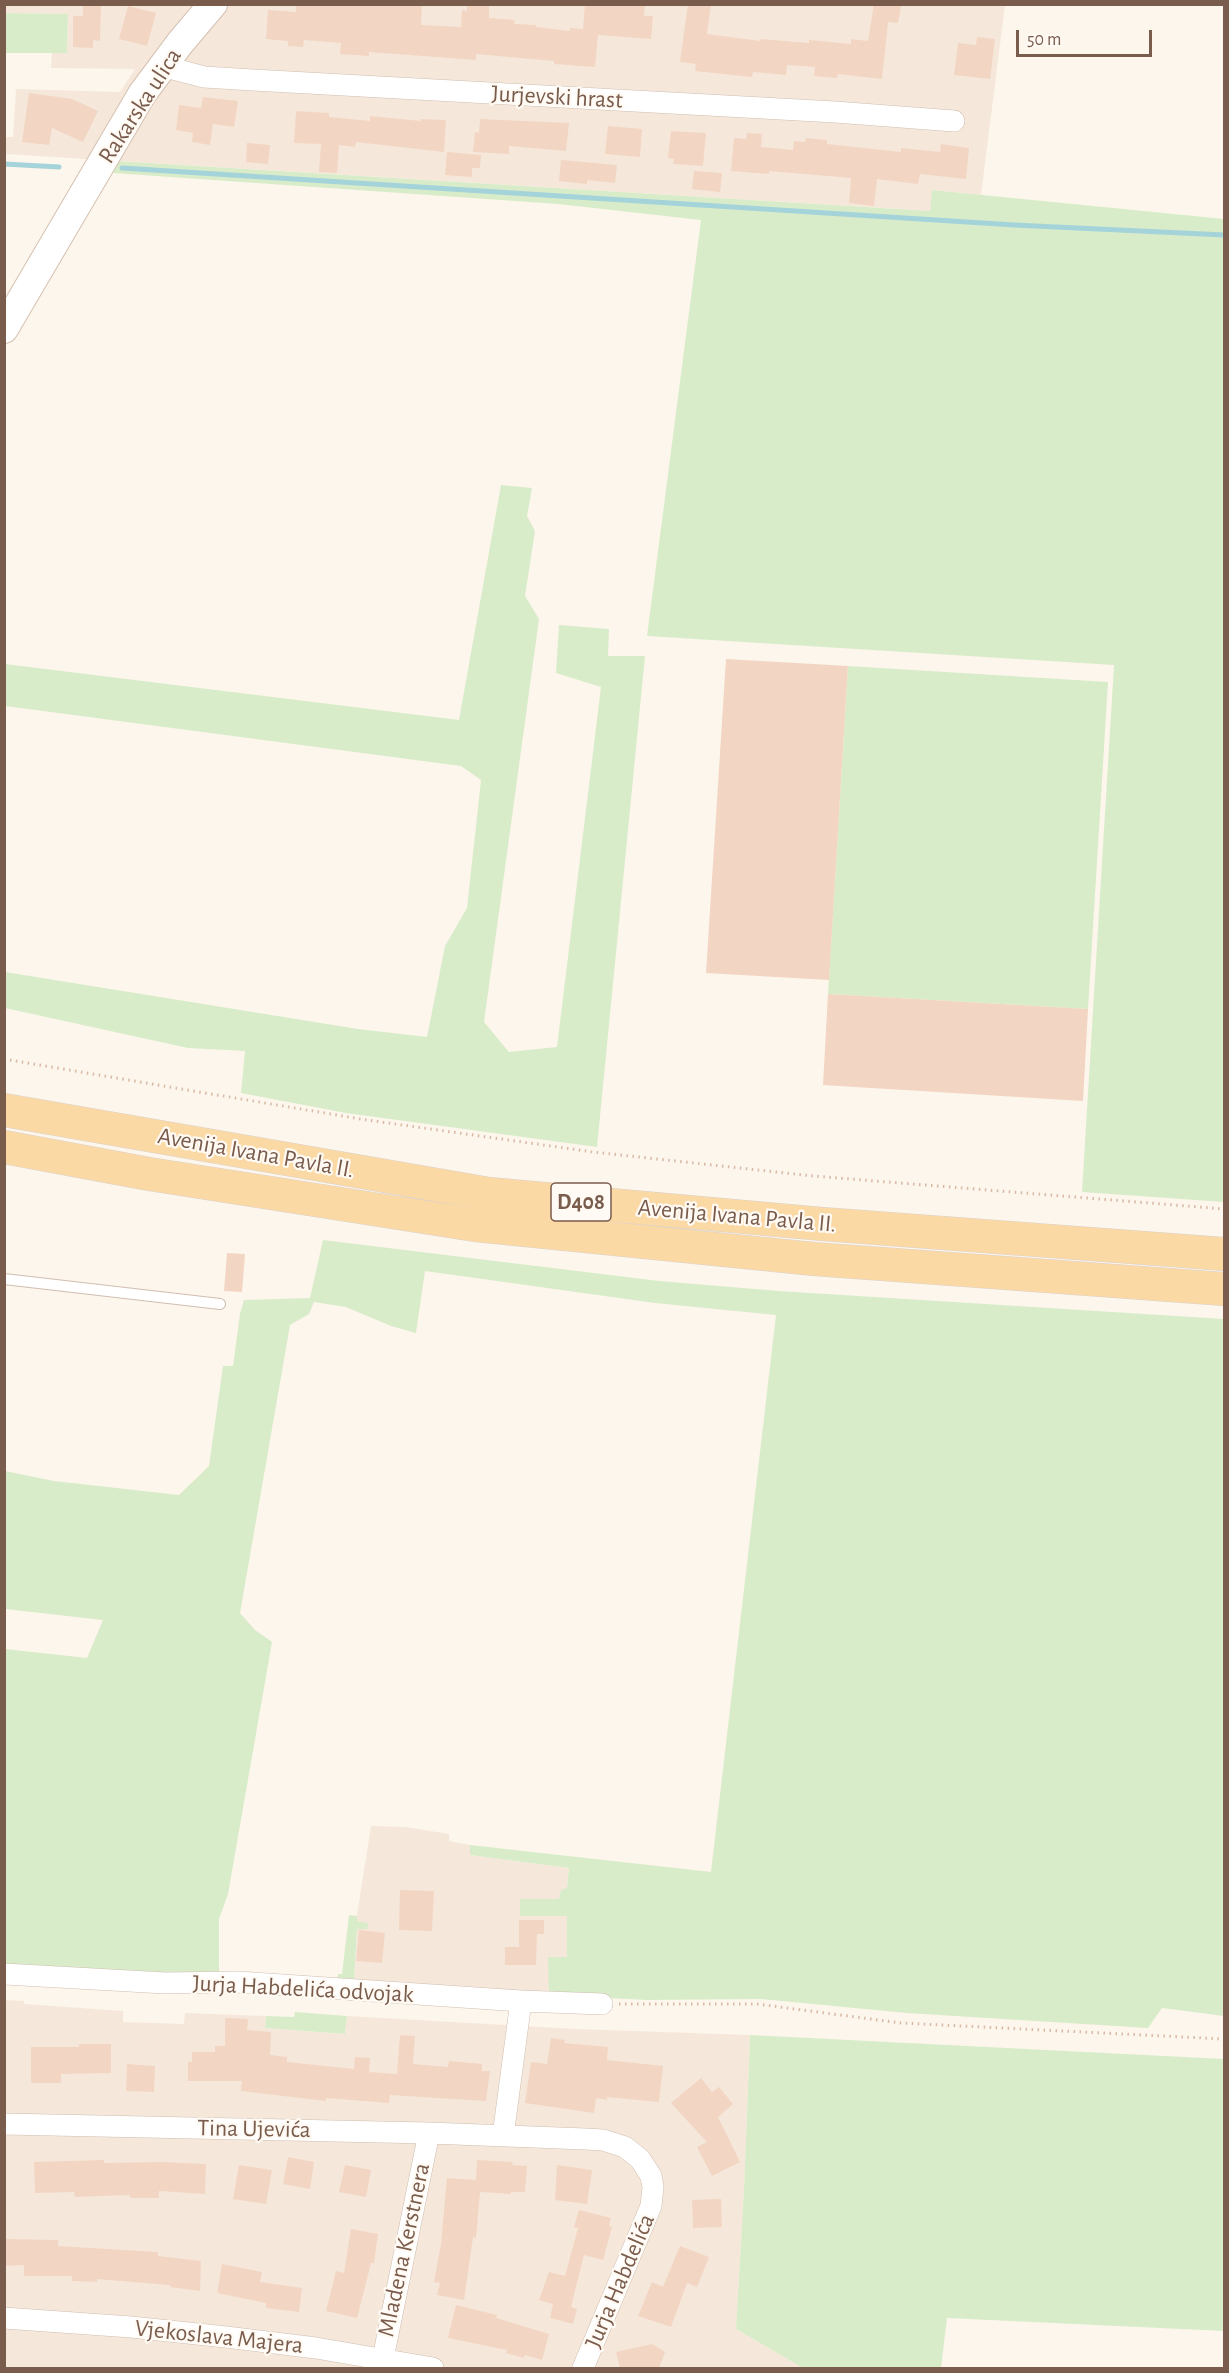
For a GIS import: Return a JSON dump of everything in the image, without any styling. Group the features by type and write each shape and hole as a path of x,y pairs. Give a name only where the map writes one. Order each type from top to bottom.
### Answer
{"main road":[{"name":"Rakarska ulica","path":"4,330 121,127 162,66 213,4"},
{"name":"Avenija Ivana Pavla II.","path":"4,1110 489,1194 822,1224 1224,1254"},
{"name":"Avenija Ivana Pavla II.","path":"4,1146 149,1174 476,1225 814,1259 1224,1289"}],"street":[{"name":"Jurjevski hrast","path":"162,66 204,77 253,81 800,110 954,121"},
{"name":"Jurja Habdelića odvojak","path":"4,1974 165,1983 238,1982 521,2001 602,2004"},
{"path":"503,2136 521,2001"},
{"name":"Tina Ujevića","path":"4,2124 503,2136"},
{"name":"Mladena Kerstnera","path":"382,2364 429,2133"},
{"name":"Jurja Habdelića","path":"503,2136 585,2139 615,2143 640,2158 651,2176 653,2196 648,2217 583,2368"},
{"name":"Vjekoslava Majera","path":"4,2318 131,2327 226,2337 382,2364 433,2368"}],"lane":[{"path":"4,1279 220,1304"}],"path":[{"path":"4,1059 360,1119 593,1152 825,1177 1224,1209"},
{"path":"602,2004 758,2004 901,2024 1224,2039"}],"shaded area":[{"path":"5,4 1005,5 981,195 933,190 930,211 5,154 5,137 13,137 16,89 120,92 135,69 51,68 52,53 67,53 68,14 5,13"},
{"path":"371,1826 405,1827 449,1834 449,1841 470,1845 470,1855 569,1868 567,1888 559,1899 520,1900 520,1916 567,1915 567,1958 549,1995 354,1983 357,1929 367,1929 367,1923 356,1921"},
{"path":"4,2000 24,2001 24,2004 123,2011 123,2022 184,2024 185,2013 266,2016 265,2028 345,2034 347,2016 576,2029 750,2035 736,2329 803,2368 5,2368"}],"green space":[{"path":"5,13 68,14 67,53 5,53"},
{"path":"117,161 930,211 932,190 1224,219 1224,1202 1082,1192 1114,665 647,636 701,220 558,204 113,173"},
{"path":"501,485 532,488 527,516 535,531 525,596 539,619 484,1022 509,1052 557,1047 601,687 556,673 559,625 609,629 608,656 645,656 597,1147 346,1113 241,1093 245,1051 188,1048 5,1008 5,972 358,1029 427,1037 445,946 467,908 481,780 461,766 5,706 5,664 459,720"},
{"path":"848,666 1108,682 1088,1009 828,994"},
{"path":"323,1240 659,1281 779,1291 1224,1319 1224,2016 1162,2008 1148,2028 907,2013 761,1999 647,2000 549,1995 548,1957 567,1957 567,1916 520,1916 520,1899 559,1899 561,1890 567,1888 569,1868 470,1855 470,1845 711,1872 776,1315 655,1303 425,1271 416,1333 391,1326 346,1307 314,1302 309,1314 290,1325 240,1613 255,1630 272,1642 228,1894 219,1919 219,1975 5,1969 5,1649 87,1658 103,1620 5,1609 5,1471 54,1481 179,1495 209,1466 223,1366 233,1366 244,1300 310,1298"},
{"path":"349,1915 357,1916 357,1921 368,1923 367,1929 357,1929 354,1983 337,1982 338,1974 342,1974"},
{"path":"295,2012 347,2016 345,2034 265,2028 266,2016 294,2017"},
{"path":"750,2035 1224,2059 1224,2331 947,2318 941,2368 803,2368 736,2329"}],"building":[{"path":"296,4 422,4 421,25 461,27 462,10 467,11 467,4 489,4 489,18 515,20 514,24 570,31 570,28 583,29 585,4 645,4 644,16 653,16 651,39 598,35 595,67 476,54 476,60 369,52 369,56 340,54 341,43 304,40 303,47 288,46 288,41 266,39 268,10 296,12"},
{"path":"688,4 711,4 707,34 760,41 761,39 809,43 809,40 851,44 851,39 868,41 874,4 901,6 898,23 888,22 882,79 838,74 837,78 814,76 815,67 787,65 786,75 753,72 752,77 695,71 696,64 680,62"},
{"path":"83,5 101,6 100,41 93,40 93,48 73,47 73,16 83,16"},
{"path":"128,6 156,13 147,46 119,39"},
{"path":"977,37 995,39 990,79 954,75 958,43 976,45"},
{"path":"29,93 72,99 98,111 83,142 52,128 49,145 22,142"},
{"path":"203,97 238,101 234,127 213,124 210,145 192,142 193,133 176,130 179,105 201,108"},
{"path":"296,111 329,113 329,117 370,121 370,116 421,121 421,119 446,120 444,152 356,142 355,147 339,145 337,173 319,172 321,144 294,143"},
{"path":"480,119 569,123 566,151 509,146 509,154 473,152 475,132 479,133"},
{"path":"608,126 642,129 640,157 605,154"},
{"path":"671,131 706,133 703,166 673,164 674,159 668,158"},
{"path":"747,133 762,134 761,147 793,150 794,141 805,142 806,138 827,140 827,144 901,152 901,148 940,152 941,144 969,148 966,179 920,174 918,184 877,179 874,206 849,203 851,178 769,171 769,174 731,171 734,138 746,139"},
{"path":"247,143 270,145 268,164 246,162"},
{"path":"447,152 481,155 480,168 472,168 472,177 445,175"},
{"path":"561,160 617,165 615,183 587,180 587,184 559,181"},
{"path":"694,171 722,173 720,192 692,189"},
{"path":"726,659 848,666 829,980 706,973"},
{"path":"828,994 1088,1009 1083,1101 823,1085"},
{"path":"227,1253 245,1254 242,1292 224,1291"},
{"path":"400,1890 434,1891 432,1931 399,1930"},
{"path":"519,1920 544,1920 544,1934 537,1934 536,1965 505,1965 505,1947 519,1947"},
{"path":"359,1930 385,1933 382,1963 356,1961"},
{"path":"225,2018 248,2019 247,2030 271,2032 270,2055 287,2057 287,2062 354,2069 355,2057 370,2058 369,2072 397,2074 400,2035 415,2036 413,2064 448,2067 449,2061 482,2064 482,2071 490,2071 486,2101 390,2095 389,2103 326,2098 326,2101 241,2091 242,2081 188,2081 188,2062 192,2062 192,2052 215,2052 215,2046 225,2046"},
{"path":"551,2038 565,2040 564,2043 608,2047 607,2060 663,2066 659,2102 596,2098 594,2113 525,2103 531,2062 547,2064"},
{"path":"79,2044 111,2044 111,2073 61,2074 61,2083 31,2083 31,2047 79,2047"},
{"path":"127,2064 155,2066 154,2092 126,2091"},
{"path":"701,2078 712,2092 719,2087 733,2104 718,2117 740,2162 712,2176 697,2147 707,2142 671,2103"},
{"path":"288,2157 314,2162 310,2189 283,2184"},
{"path":"104,2160 104,2163 206,2164 205,2194 159,2191 159,2198 130,2198 130,2195 75,2197 74,2192 35,2193 34,2162"},
{"path":"477,2160 513,2162 512,2165 527,2166 525,2192 511,2192 511,2194 480,2192 476,2238 473,2237 464,2300 437,2295 440,2283 434,2282 441,2244 447,2178 476,2180"},
{"path":"239,2165 272,2170 266,2204 233,2199"},
{"path":"345,2165 371,2170 366,2197 339,2192"},
{"path":"557,2165 592,2170 587,2204 555,2200"},
{"path":"721,2199 722,2227 693,2228 692,2200"},
{"path":"579,2210 611,2218 609,2226 612,2227 603,2260 584,2255 571,2307 577,2309 573,2324 550,2318 553,2304 539,2300 549,2272 565,2276 578,2228 574,2227"},
{"path":"351,2229 378,2234 374,2263 371,2263 357,2318 326,2311 336,2271 344,2273"},
{"path":"4,2239 58,2240 58,2246 158,2252 158,2256 201,2261 200,2291 170,2287 170,2285 97,2279 97,2282 72,2281 72,2276 24,2276 24,2265 4,2266"},
{"path":"680,2246 709,2257 697,2287 687,2283 671,2327 638,2316 652,2282 663,2287"},
{"path":"222,2264 262,2272 260,2282 302,2288 299,2312 266,2308 266,2303 217,2293"},
{"path":"456,2305 497,2315 496,2318 549,2334 542,2360 525,2355 524,2358 506,2353 507,2350 448,2338"},
{"path":"652,2344 665,2352 659,2368 620,2368 616,2352"}],"waterway":[{"path":"4,164 59,167"},
{"path":"122,168 1014,225 1224,235"}]}
